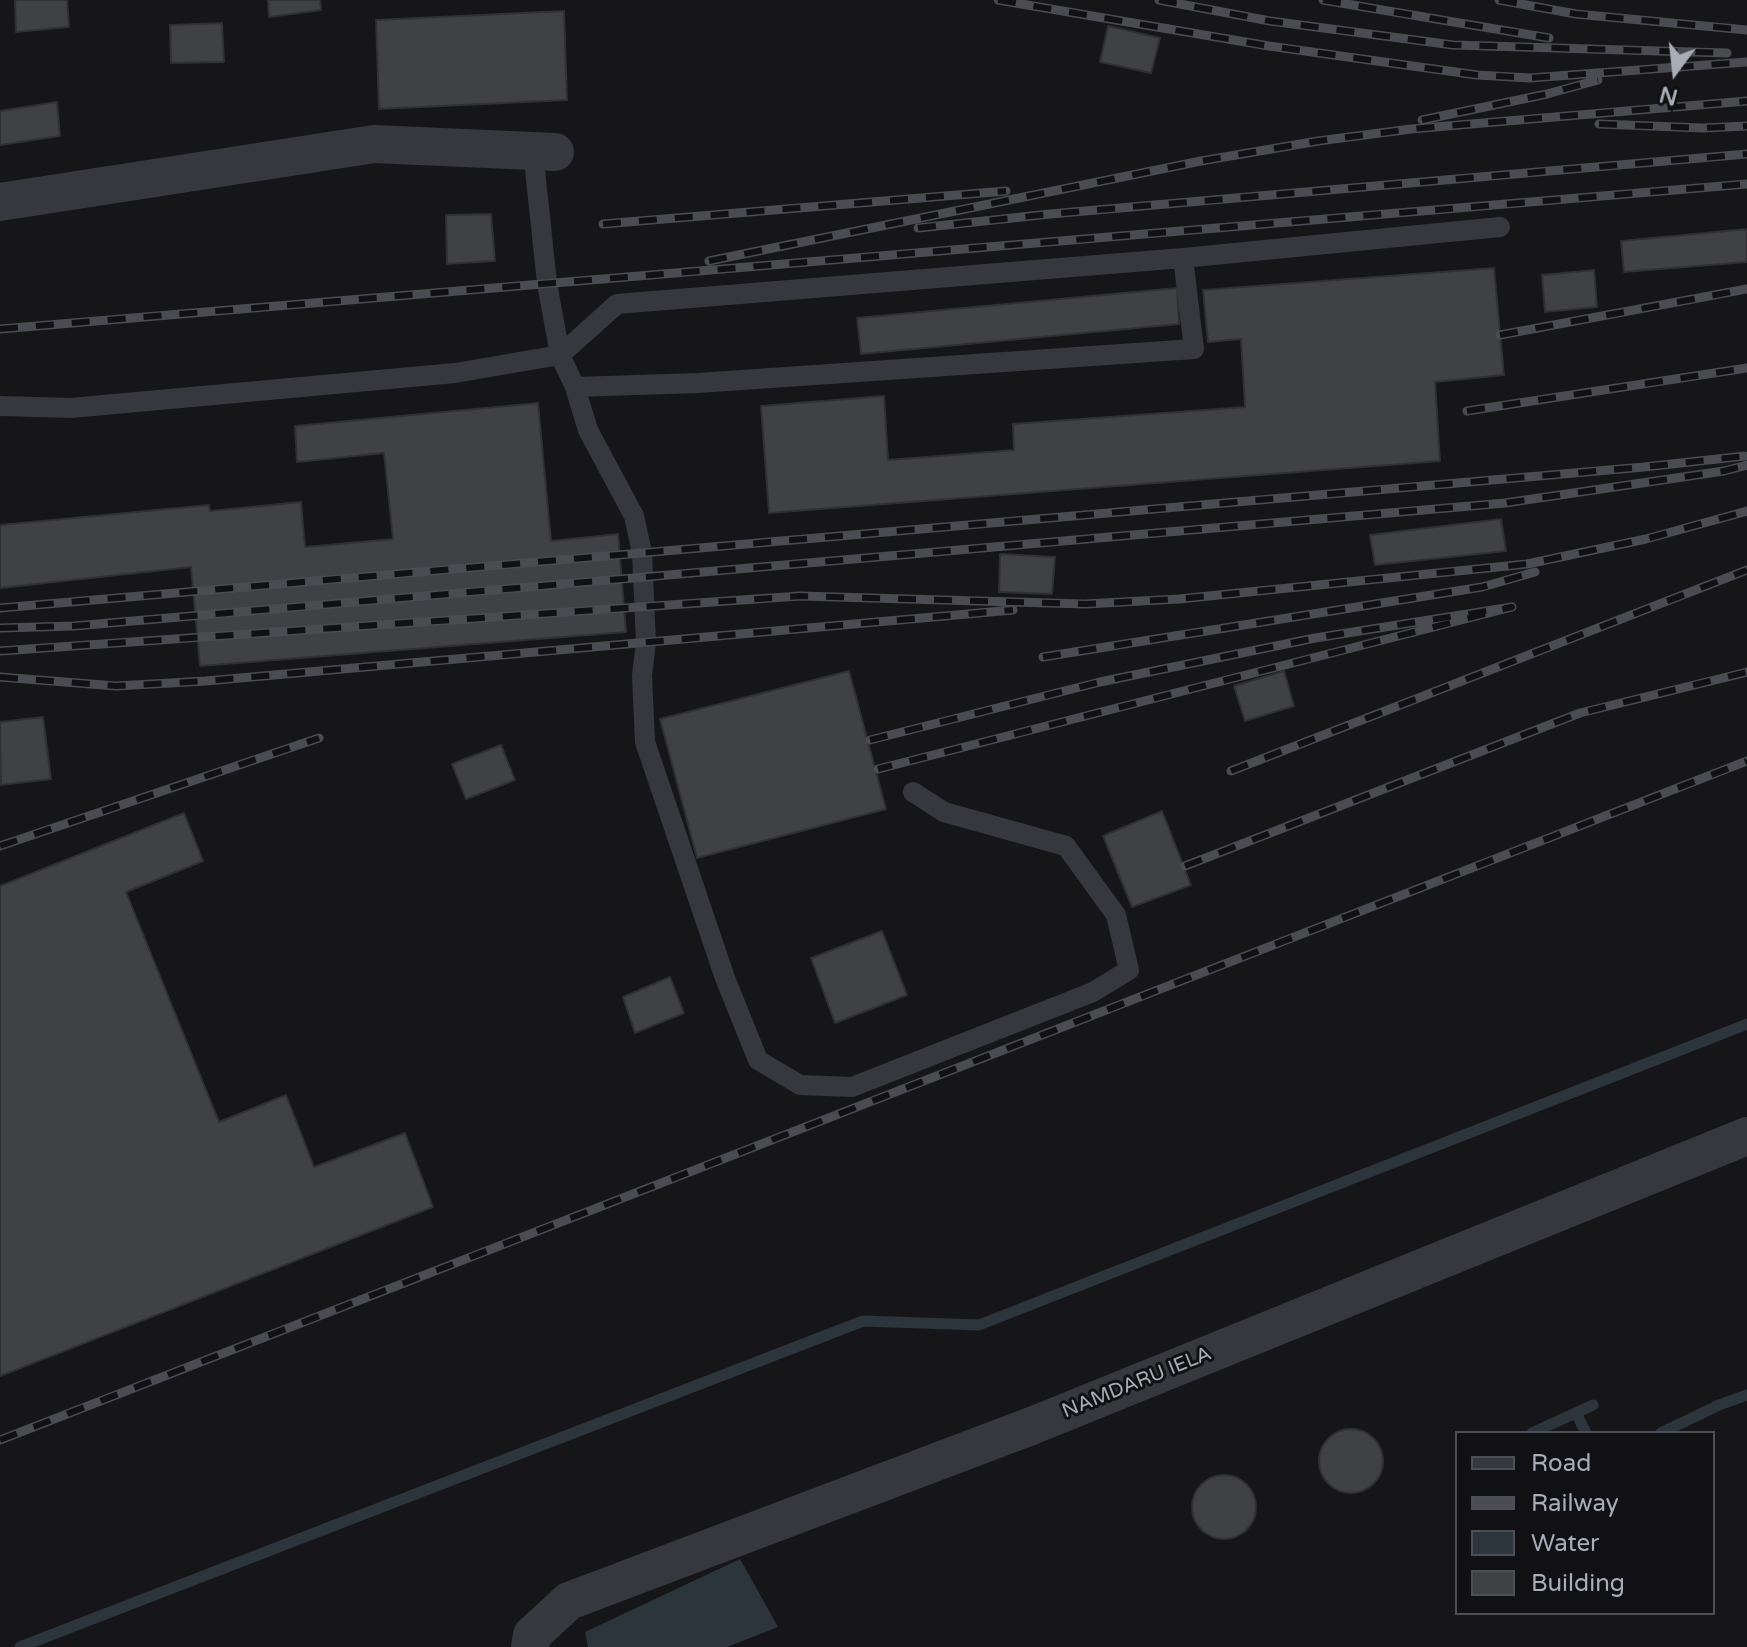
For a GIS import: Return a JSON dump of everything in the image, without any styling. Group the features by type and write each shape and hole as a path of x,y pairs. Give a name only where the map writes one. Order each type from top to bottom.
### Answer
{"street":[{"path":"0,202 374,144 544,152"},
{"name":"NAMDARU IELA","path":"531,1641 569,1601 1034,1425 1747,1136"}],"lane":[{"path":"544,152 547,283 560,355 575,387 588,430 634,516 642,553 646,643 642,675 645,742 725,978 758,1060 800,1085 852,1087 1093,992 1129,970 1116,915 1066,846 944,812 913,792"},
{"path":"0,406 71,408 455,373 560,355 617,304 1183,258 1500,227"},
{"path":"575,387 698,383 1194,349 1183,258"}],"water":[{"path":"740,1559 778,1627 727,1647 588,1647 585,1632"}],"building":[{"path":"15,0 67,0 69,27 16,32"},
{"path":"268,0 320,0 321,10 269,17"},
{"path":"564,11 567,100 379,109 376,20"},
{"path":"222,23 224,62 171,63 170,25"},
{"path":"1108,26 1160,38 1151,73 1100,62"},
{"path":"57,102 60,136 0,145 0,111"},
{"path":"491,214 495,261 447,264 446,215"},
{"path":"1747,229 1747,262 1624,272 1621,241"},
{"path":"1494,268 1504,375 1435,382 1440,461 769,513 761,406 884,396 888,460 1014,450 1013,424 1245,407 1241,339 1208,342 1203,290"},
{"path":"1594,270 1597,307 1545,312 1542,275"},
{"path":"1177,288 1179,324 861,354 857,318"},
{"path":"538,403 551,541 618,534 626,632 200,666 191,567 0,588 0,525 209,505 210,511 301,502 305,547 393,539 384,453 297,462 295,426"},
{"path":"1501,519 1506,551 1375,565 1370,535"},
{"path":"1000,554 1055,557 1052,594 999,592"},
{"path":"849,671 886,809 697,858 660,719"},
{"path":"1284,671 1294,706 1245,721 1234,686"},
{"path":"43,717 51,779 1,785 0,722"},
{"path":"501,745 515,780 466,799 452,764"},
{"path":"1162,811 1191,885 1132,907 1103,836"},
{"path":"184,813 203,861 126,892 219,1122 286,1095 314,1167 405,1133 433,1207 0,1376 0,886"},
{"path":"882,931 907,995 835,1023 811,958"},
{"path":"670,977 684,1013 635,1033 623,997"},
{"path":"1345,1429 1357,1429 1374,1438 1381,1449 1381,1473 1374,1484 1357,1493 1345,1493 1333,1488 1324,1479 1319,1467 1319,1455 1324,1443 1333,1434"},
{"path":"1218,1475 1230,1475 1247,1484 1254,1495 1254,1519 1247,1530 1230,1539 1218,1539 1206,1534 1197,1525 1192,1513 1192,1501 1197,1489 1206,1480"}],"waterway":[{"path":"20,1647 863,1321 979,1325 1747,1024"},
{"path":"1665,1431 1747,1395"},
{"path":"1536,1431 1593,1405"},
{"path":"1576,1413 1585,1431"}],"railway":[{"path":"998,0 1269,46 1477,75 1530,78 1747,62"},
{"path":"1159,0 1270,21 1453,45 1727,53"},
{"path":"1323,0 1549,38"},
{"path":"1499,0 1576,14 1747,30"},
{"path":"1422,120 1598,80"},
{"path":"709,261 1201,161 1318,141 1411,129 1747,101"},
{"path":"1599,124 1703,128 1747,126"},
{"path":"918,228 1747,154"},
{"path":"0,329 1747,184"},
{"path":"603,224 1006,191"},
{"path":"1500,335 1747,289"},
{"path":"1467,411 1747,368"},
{"path":"0,608 1745,456"},
{"path":"0,628 74,626 1505,503 1747,465"},
{"path":"0,651 800,596 1085,604 1179,599 1527,564 1646,539 1747,511"},
{"path":"1231,771 1747,570"},
{"path":"1043,657 1482,587 1535,572"},
{"path":"870,740 1100,682 1315,638 1512,607 878,769"},
{"path":"0,677 116,686 206,681 1013,610"},
{"path":"1185,866 1580,713 1747,672"},
{"path":"0,846 319,738"},
{"path":"0,1440 1747,761"}]}
